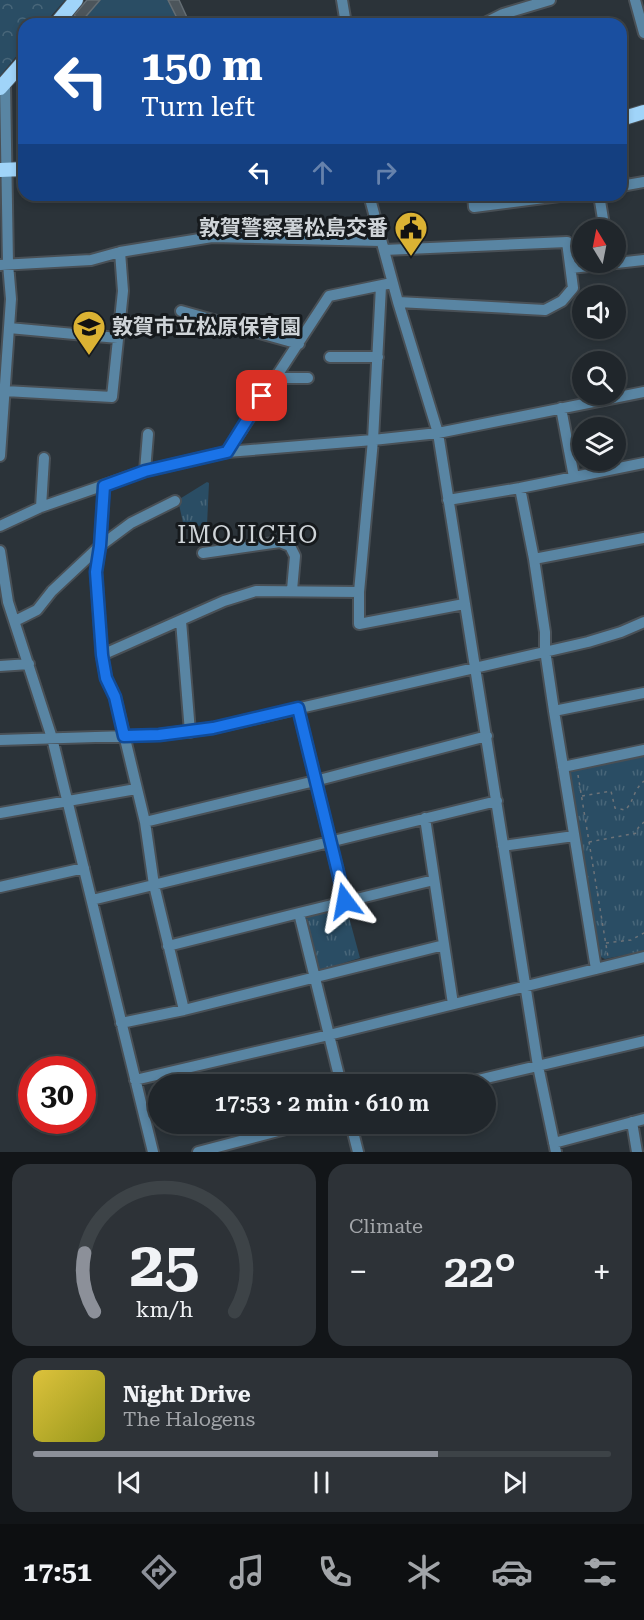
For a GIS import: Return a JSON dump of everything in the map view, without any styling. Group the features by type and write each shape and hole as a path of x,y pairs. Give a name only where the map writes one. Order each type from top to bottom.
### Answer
{"main road":[{"path":"61,18 76,0"},
{"path":"3,86 18,68"},
{"path":"627,117 644,112"},
{"path":"3,170 18,169"}],"street":[{"path":"342,0 345,18"},
{"path":"495,18 550,0"},
{"path":"635,0 644,33"},
{"path":"0,456 6,335 3,86"},
{"path":"627,185 644,182"},
{"path":"371,201 398,302 438,433 538,1066 555,1148 644,1119"},
{"path":"474,201 474,207 512,201"},
{"path":"600,201 603,219"},
{"path":"4,265 91,260 120,252 212,237 382,245 567,242 572,268"},
{"path":"3,383 112,397 123,291 120,252"},
{"path":"626,262 644,260"},
{"path":"398,302 545,310 562,302 573,288 572,273"},
{"path":"227,452 329,296 393,283"},
{"path":"381,286 373,441 359,624 464,604"},
{"path":"181,311 299,344"},
{"path":"6,335 118,338"},
{"path":"330,357 378,357"},
{"path":"274,378 308,378"},
{"path":"0,526 41,507 145,471 227,452 373,441 438,433 644,392"},
{"path":"561,408 574,477"},
{"path":"145,471 148,434"},
{"path":"41,507 44,458"},
{"path":"448,500 644,463"},
{"path":"104,486 96,572 102,655 106,678 115,697 144,822 154,885 184,1010"},
{"path":"520,488 534,558 554,711 596,969"},
{"path":"15,621 37,610 52,591 100,546 131,524 175,501"},
{"path":"534,558 644,538"},
{"path":"203,552 280,542 290,546 294,556 292,590"},
{"path":"0,551 4,602 15,621 52,738 153,1152"},
{"path":"102,655 224,601 256,591 360,592"},
{"path":"181,621 190,732"},
{"path":"0,740 190,732 588,642 644,622"},
{"path":"0,666 30,664"},
{"path":"554,711 644,693"},
{"path":"298,708 345,901"},
{"path":"144,822 315,782 487,736"},
{"path":"563,767 644,750"},
{"path":"0,813 136,789"},
{"path":"92,900 497,801"},
{"path":"425,818 453,1004"},
{"path":"503,846 574,836"},
{"path":"0,887 84,868"},
{"path":"168,946 434,880"},
{"path":"299,913 339,1074"},
{"path":"121,1023 184,1010 444,945"},
{"path":"135,1080 329,1035 644,957"},
{"path":"496,1076 644,1041"},
{"path":"632,1122 637,1152"},
{"path":"198,1152 267,1134"},
{"path":"354,1134 358,1152"}],"path":[{"path":"576,768 608,959"},
{"path":"581,796 611,791 615,808 625,810 629,807 635,791 644,781"},
{"path":"588,842 637,833 638,828 644,822"},
{"path":"606,943 632,940 644,933"}],"green space":[{"path":"0,0 65,0 49,18 18,18 18,54 0,76"},
{"path":"100,0 168,0 177,18 84,18"},
{"path":"207,482 209,483 207,525 184,527 178,500"},
{"path":"644,754 644,951 605,959 599,956 569,773 572,769"},
{"path":"346,906 360,958 321,970 317,967 305,921 307,916"}],"building":[{"path":"87,0 100,0 85,18 74,15"},
{"path":"168,0 179,0 187,18 177,18"}],"place":[{"name":"敦賀警察署松島交番","path":"411,257"},
{"name":"敦賀市立松原保育園","path":"89,356"}],"district":[{"name":"IMOJICHO","path":"248,535"}],"route":[{"path":"262,396 227,452 145,471 104,486 96,572 102,655 106,678 115,697 124,736 190,732 298,708 345,901"}]}
